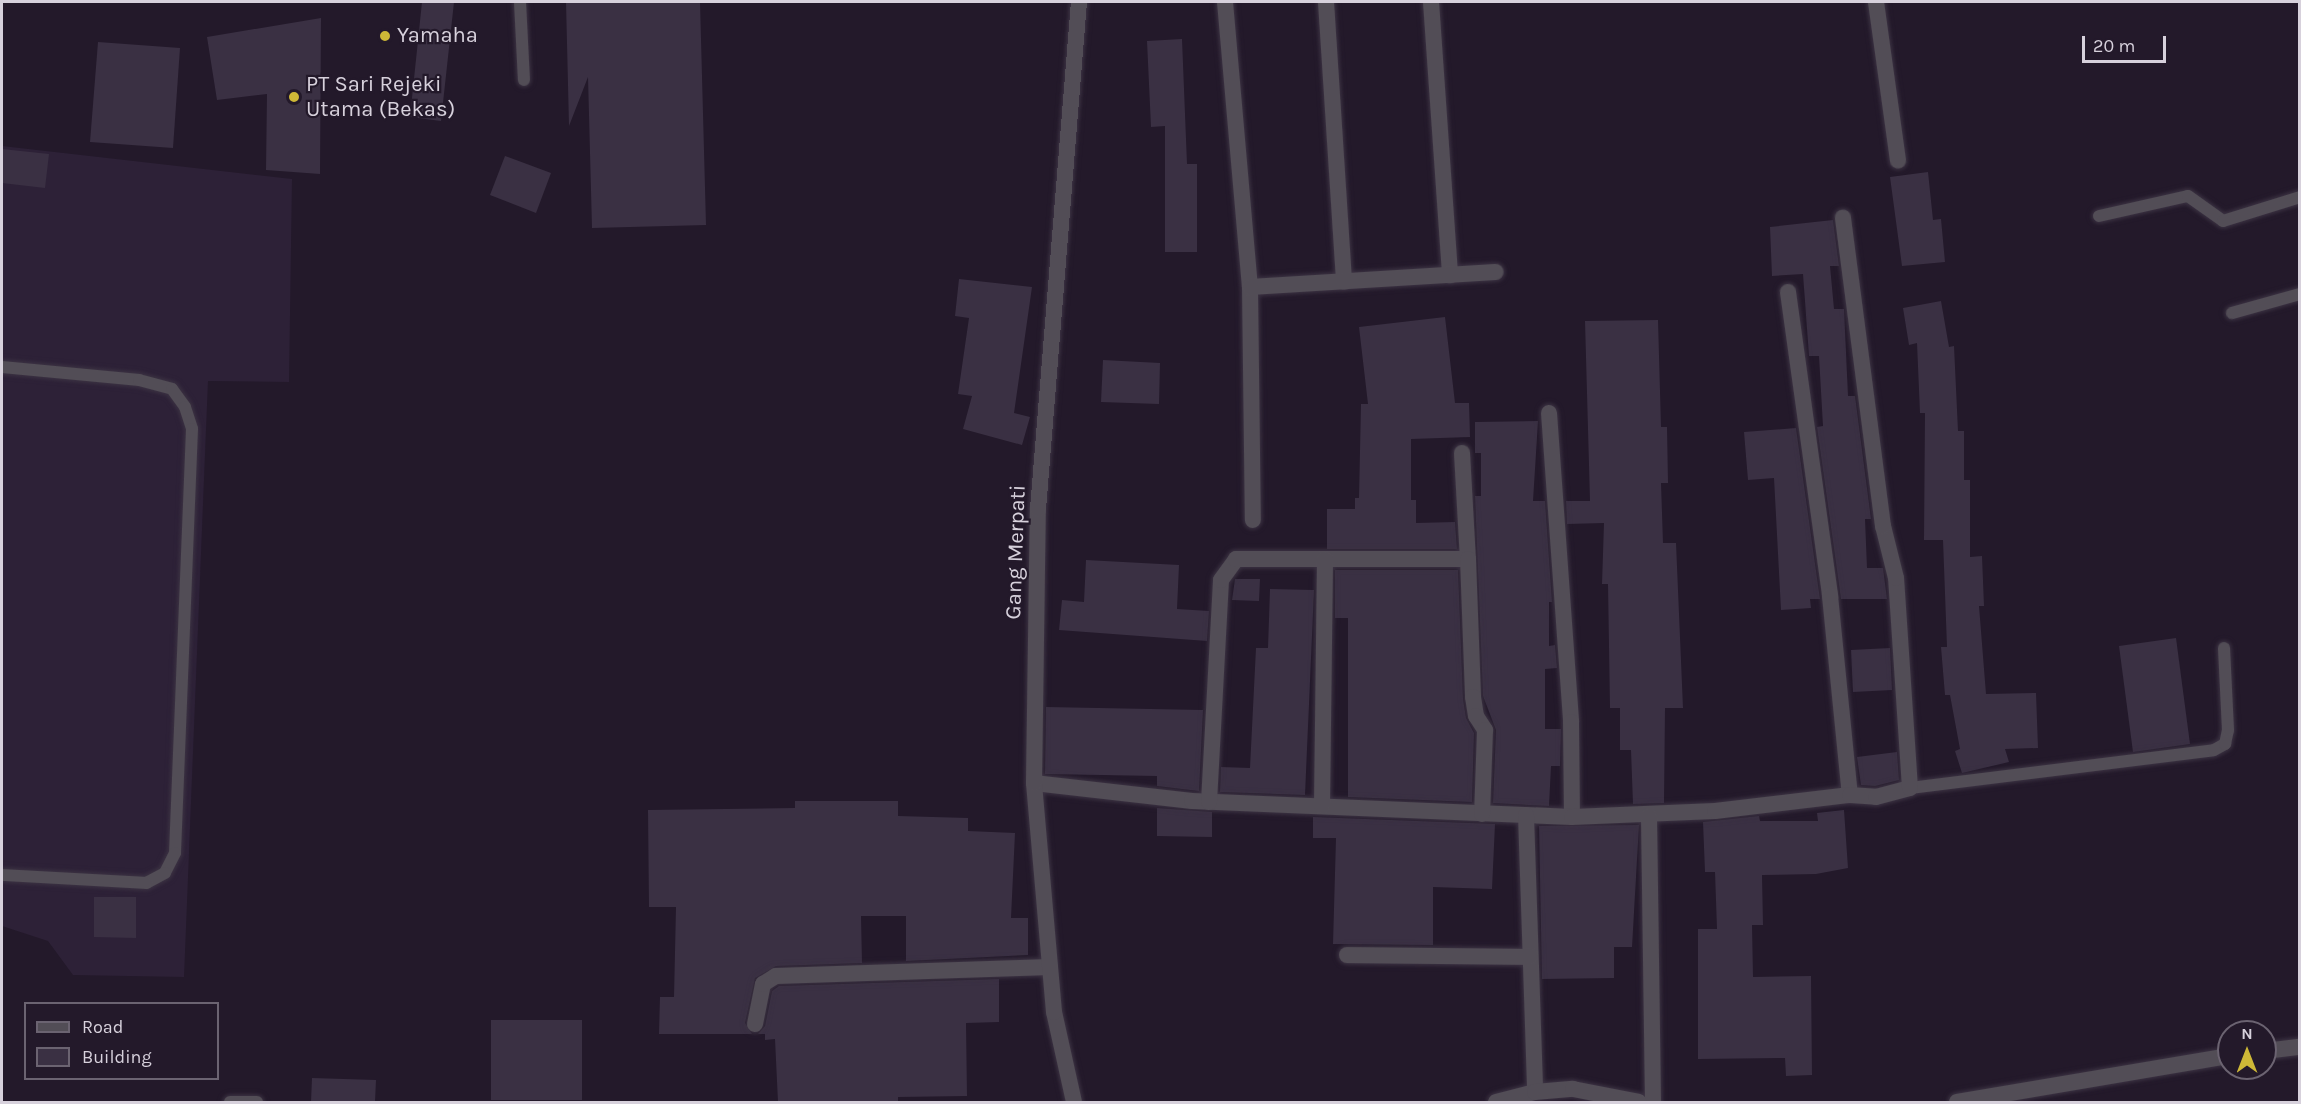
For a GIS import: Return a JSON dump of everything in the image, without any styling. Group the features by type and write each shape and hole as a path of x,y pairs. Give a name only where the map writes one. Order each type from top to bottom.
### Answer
{"street":[{"name":"Gang Merpati","path":"1074,1102 1054,1012 1034,783 1038,509 1079,2"},
{"path":"1225,2 1250,287 1252,520"},
{"path":"1326,2 1344,281"},
{"path":"1431,2 1450,275"},
{"path":"1876,2 1898,160"},
{"path":"1034,783 1209,802 1572,818 1650,816 1850,795 1876,797 1910,788 1896,578 1883,526 1843,218"},
{"path":"1250,287 1496,272"},
{"path":"1788,292 1828,586 1850,795"},
{"path":"1549,413 1570,700 1572,818"},
{"path":"1462,453 1473,697 1476,716 1485,730 1482,814"},
{"path":"1209,802 1221,580 1236,559 1468,559"},
{"path":"1322,806 1325,559"},
{"path":"1526,815 1534,1092"},
{"path":"1650,816 1653,1102"},
{"path":"1347,954 1530,957"},
{"path":"755,1024 763,984 777,976 1050,967"},
{"path":"2277,1050 2300,1047"},
{"path":"1957,1102 2217,1058"},
{"path":"1496,1102 1534,1092 1573,1089 1639,1102"}],"lane":[{"path":"520,2 524,80"},
{"path":"2099,216 2188,196 2223,221 2300,197"},
{"path":"2232,313 2300,294"},
{"path":"2,367 139,380 171,389 186,407 192,429 175,854 165,873 146,883 2,875"},
{"path":"1910,788 2214,750 2225,744 2228,730 2224,648"},
{"path":"230,1102 257,1102"}],"shaded area":[{"path":"2,146 292,179 289,382 208,381 184,977 73,975 48,941 2,926"}],"building":[{"path":"422,2 454,2 441,121 410,117"},
{"path":"566,2 700,2 706,225 592,228 588,77 569,126"},
{"name":"PT Sari Rejeki Utama (Bekas)","path":"321,18 320,174 266,170 267,94 217,100 207,37"},
{"path":"1182,39 1187,164 1197,164 1197,252 1165,252 1165,126 1151,127 1147,41"},
{"path":"98,42 180,48 173,148 90,142"},
{"path":"2,149 49,154 45,188 2,183"},
{"path":"505,156 551,173 536,213 490,195"},
{"path":"1928,172 1933,220 1941,219 1945,262 1902,266 1890,177"},
{"path":"1833,220 1839,266 1830,266 1834,309 1844,309 1848,396 1855,396 1871,519 1865,519 1867,568 1883,568 1887,599 1841,599 1817,427 1823,426 1819,356 1809,356 1803,274 1772,276 1770,227"},
{"path":"959,279 1032,287 1014,413 1030,417 1022,445 963,429 972,396 958,394 969,318 955,316"},
{"path":"1941,301 1949,347 1954,346 1958,431 1964,431 1964,480 1970,480 1970,557 1982,556 1984,606 1979,606 1986,694 2036,693 2038,748 2005,749 2009,762 1962,773 1955,751 1960,749 1950,695 1945,695 1941,647 1947,647 1943,540 1924,540 1925,413 1920,413 1917,343 1909,345 1903,308"},
{"path":"1445,317 1455,403 1469,403 1470,437 1411,439 1411,500 1416,500 1416,523 1455,522 1457,549 1327,549 1327,509 1355,509 1355,498 1359,498 1361,404 1368,404 1359,327"},
{"path":"1658,320 1661,427 1667,427 1668,483 1661,483 1663,543 1676,543 1683,708 1665,708 1664,803 1633,804 1631,750 1620,750 1620,708 1610,708 1608,584 1602,584 1604,523 1567,524 1566,501 1590,501 1585,321"},
{"path":"1103,360 1160,363 1159,404 1101,402"},
{"path":"1538,421 1533,501 1545,501 1552,602 1549,602 1549,646 1555,645 1557,668 1545,669 1545,729 1561,729 1560,766 1551,766 1549,806 1493,803 1496,730 1483,696 1475,496 1481,496 1481,453 1475,453 1475,422"},
{"path":"1796,428 1820,599 1810,599 1811,608 1781,610 1774,478 1748,480 1744,432"},
{"path":"1086,560 1179,565 1177,609 1209,611 1207,641 1059,630 1062,600 1084,602"},
{"path":"1335,570 1458,570 1463,699 1466,718 1474,733 1472,802 1348,797 1348,618 1335,618"},
{"path":"1235,579 1260,579 1259,601 1232,600"},
{"path":"1270,589 1314,590 1305,795 1220,792 1221,767 1250,768 1256,648 1268,648"},
{"path":"2176,638 2190,744 2133,752 2119,646"},
{"path":"1890,648 1892,690 1853,692 1851,650"},
{"path":"1046,707 1203,710 1199,791 1157,786 1157,776 1045,774"},
{"path":"1897,752 1899,780 1875,786 1861,785 1857,757"},
{"path":"795,801 898,801 898,816 968,818 968,831 1015,833 1011,918 1028,918 1028,955 906,961 906,916 861,916 862,963 776,966 755,978 745,1023 752,1034 659,1034 660,997 674,997 676,907 649,907 648,810 795,808"},
{"path":"1157,808 1212,812 1212,837 1157,836"},
{"path":"1844,810 1848,868 1816,874 1762,875 1763,925 1752,925 1753,977 1811,976 1812,1075 1786,1076 1785,1058 1698,1059 1698,929 1717,929 1715,872 1705,872 1703,822 1759,816 1760,821 1818,821 1817,813"},
{"path":"1313,817 1495,824 1492,889 1433,887 1433,945 1333,944 1336,838 1313,838"},
{"path":"1639,825 1632,947 1614,947 1614,978 1542,979 1539,826"},
{"path":"94,897 136,897 136,938 94,937"},
{"path":"999,979 999,1022 966,1023 967,1096 898,1097 898,1102 778,1102 775,1039 765,1040 765,1034 758,1034 765,1026 772,991 779,986"},
{"path":"491,1020 582,1020 582,1100 491,1100"},
{"path":"312,1078 376,1080 375,1102 311,1102"}],"place":[{"name":"Yamaha","path":"385,36"},
{"name":"PT Sari Rejeki Utama (Bekas)","path":"294,97"}]}
